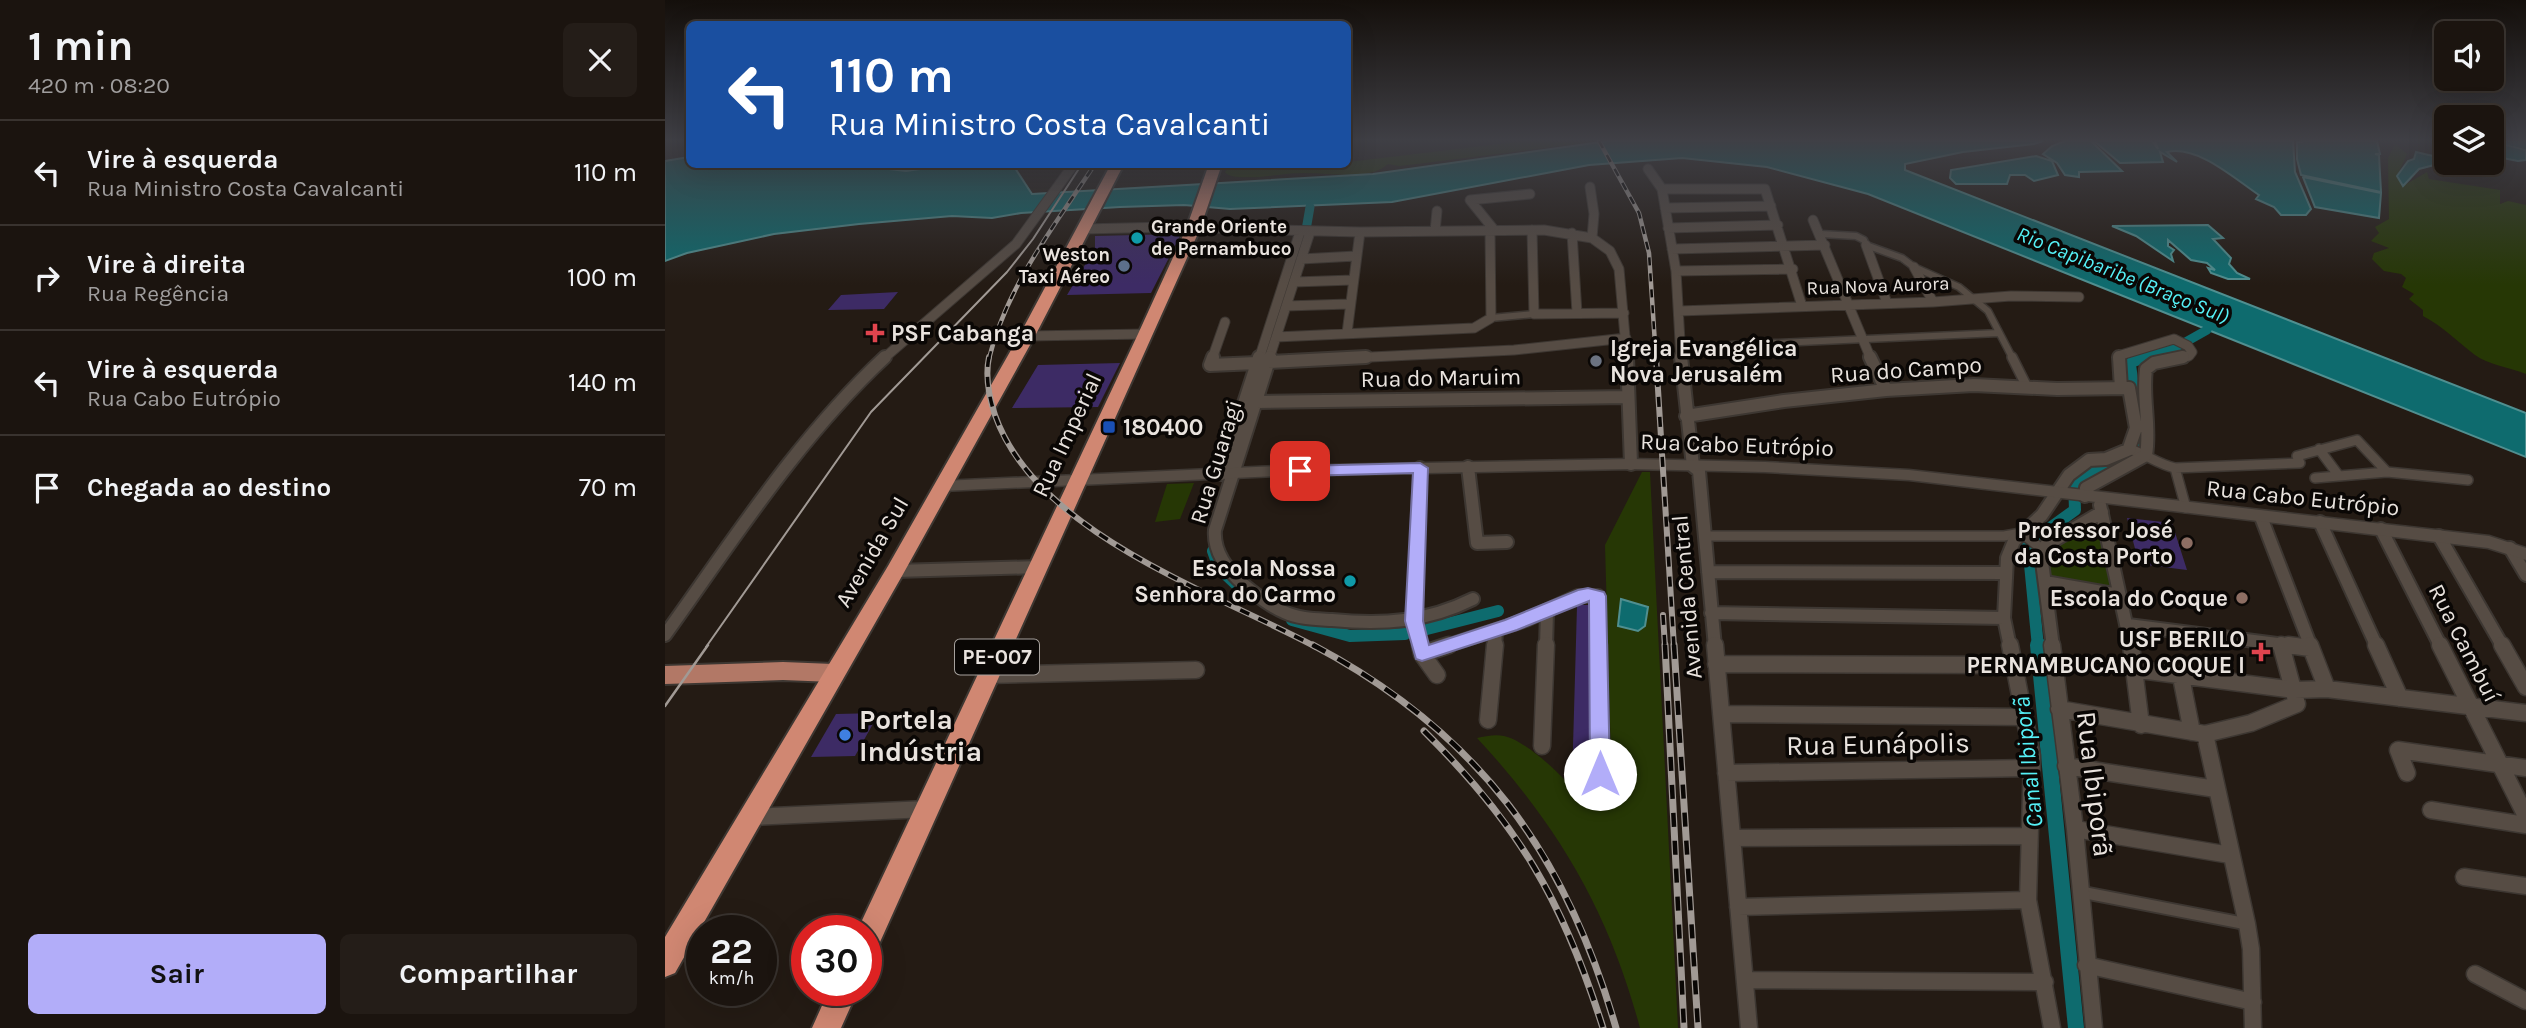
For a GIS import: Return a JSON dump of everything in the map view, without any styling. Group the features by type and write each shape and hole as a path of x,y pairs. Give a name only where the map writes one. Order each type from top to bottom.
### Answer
{"highway":[{"name":"Avenida Sul","path":"665,963 751,817 823,673 895,571 1027,336 1104,189"},
{"name":"PE-007","path":"1195,223 1207,189"},
{"name":"Rua Imperial","path":"878,915 1080,480 1195,223"},
{"path":"826,1028 836,1006"}],"main road":[{"path":"665,676 783,671 823,673"},
{"path":"665,681 777,678 823,673"}],"street":[{"path":"665,635 790,460 820,423 851,390 1003,257 1029,229 1057,189"},
{"path":"1592,189 1592,238"},
{"path":"1662,189 1765,189 1793,269 1802,306"},
{"name":"Avenida Central","path":"1662,189 1676,271 1686,416 1693,466 1699,471 1749,1028"},
{"path":"1491,318 1493,231 1471,200 1529,194"},
{"path":"1665,208 1771,206"},
{"path":"1435,231 1437,211"},
{"path":"1813,220 1821,234 1861,341 1886,390"},
{"path":"1086,222 1195,223 1305,232 1532,230 1572,233 1592,238 1610,251 1619,269 1626,338 1630,464"},
{"path":"1668,229 1778,225"},
{"path":"1532,230 1534,314"},
{"path":"1227,474 1305,232"},
{"name":"Rua Guaragi","path":"1305,232 1294,282 1276,337 1263,363 1256,402 1227,474 1216,530 1217,551 1236,578 1265,602 1280,611 1303,618 1371,625 1414,621 1454,610 1473,599"},
{"path":"1347,333 1360,232"},
{"path":"1572,233 1577,313"},
{"path":"1821,234 1856,236 1864,240 1887,303"},
{"path":"1672,249 1825,245"},
{"path":"1866,245 1902,258 1914,267 1959,287 1988,311 2027,387"},
{"path":"1301,259 1356,256"},
{"path":"1914,267 1933,302"},
{"path":"1676,271 1793,269"},
{"path":"1294,282 1353,280"},
{"name":"Rua Nova Aurora","path":"1679,311 1933,302 2011,296 2078,297"},
{"path":"1286,306 1349,304"},
{"path":"1276,337 1474,328 1491,318 1534,314 1624,313"},
{"path":"1225,322 1210,365 1473,352 1626,338"},
{"path":"1473,352 1474,328"},
{"path":"1680,352 1702,352 1731,345 1999,333"},
{"path":"1027,336 1146,334"},
{"path":"2137,451 2137,433 2118,359 2121,355 2174,339 2192,352 2189,356 2154,363 2146,369 2143,388 2150,438 2137,451 2086,488 2095,502 2128,625 2141,724"},
{"name":"Rua do Campo","path":"1686,416 1784,401 1886,390 1974,385 2125,388"},
{"name":"Rua do Maruim","path":"1256,402 1627,397"},
{"path":"2052,1028 2028,900 2032,756 2004,618 2007,558 2021,533 2042,515 2069,475 2088,460 2106,459 2137,451 2157,464 2175,468 2300,463 2297,456 2357,440 2372,453 2386,472"},
{"path":"2319,449 2339,475"},
{"name":"Rua Cabo Eutrópio","path":"942,486 1227,474 1630,464 1879,473 2056,492 2095,502 2186,508 2439,536 2509,548 2526,554"},
{"path":"1468,467 1477,543 1507,542"},
{"path":"1420,468 1414,621 1422,654 1437,675"},
{"path":"2175,468 2186,508"},
{"path":"2315,478 2386,472 2468,480"},
{"path":"1705,536 2004,536 2021,533 2042,549 2095,502"},
{"path":"2261,517 2327,689"},
{"path":"2320,522 2400,698"},
{"name":"Rua Cambuí","path":"2381,529 2526,816"},
{"path":"2439,536 2526,687"},
{"path":"2509,548 2526,575"},
{"name":"Rua Ibiporã","path":"2042,549 2075,830 2094,1028"},
{"path":"895,571 1039,567"},
{"path":"1708,572 2006,573"},
{"path":"2045,582 2119,595"},
{"path":"1422,654 1496,631 1578,596 1594,594 1599,599 1600,774"},
{"path":"1542,747 1547,611"},
{"path":"1711,613 2004,618"},
{"path":"2128,625 2311,648"},
{"path":"1488,720 1496,631"},
{"path":"2059,709 2198,733 2279,713 2297,704 2297,695 2281,645"},
{"path":"1716,664 2013,665"},
{"path":"2132,669 2297,695 2327,689 2526,713"},
{"path":"988,675 1196,670"},
{"path":"2181,677 2216,789 2247,924 2253,1028"},
{"path":"1720,714 2024,717"},
{"path":"2407,773 2397,753 2400,750 2526,768"},
{"path":"2066,766 2216,789"},
{"name":"Rua Eunápolis","path":"1726,773 2031,768"},
{"path":"751,817 927,810"},
{"path":"2431,810 2526,825"},
{"path":"2075,830 2230,855"},
{"path":"1732,838 2029,836"},
{"path":"2464,877 2526,887"},
{"path":"2081,892 2247,924"},
{"path":"1738,906 2028,900"},
{"path":"2087,965 2253,1002"},
{"path":"2475,974 2526,1002"},
{"path":"1745,980 2045,982"}],"green space":[{"path":"2389,189 2493,189 2500,190 2500,204 2508,201 2526,205 2526,374 2475,355 2423,316 2423,310 2409,299 2414,294 2402,287 2406,278 2401,274 2384,271 2372,259 2374,253 2389,248 2371,241 2379,233 2375,227 2389,219"},
{"path":"1642,472 1650,472 1678,1028 1640,1028 1613,946 1577,872 1532,804 1477,738 1501,735 1513,739 1534,752 1578,795 1612,791 1605,545"},
{"path":"1194,483 1180,519 1155,522 1167,484"},
{"path":"2102,517 2120,592 2040,579 2042,551"}],"water":[{"path":"665,189 1029,189 1032,194 1118,189 1461,189 1392,202 1230,209 1184,205 1120,207 1021,213 992,218 952,216 859,224 774,234 687,253 665,261"},
{"name":"Rio Capibaribe (Braço Sul)","path":"1849,189 1953,189 2526,413 2526,457 1868,194"},
{"path":"2251,189 2302,189 2311,209 2306,215 2281,215 2274,207 2256,199 2259,195"},
{"path":"2308,189 2361,189 2381,193 2379,218 2315,207"},
{"path":"2208,225 2223,238 2213,239 2231,258 2229,264 2237,273 2250,279 2228,279 2211,273 2208,268 2215,270 2207,263 2191,260 2168,240 2168,246 2174,250 2171,254 2173,261 2136,236 2112,226"},
{"path":"1621,599 1648,607 1645,626 1638,631 1618,626"}],"building":[{"name":"Weston Taxi Aéreo","path":"1181,234 1151,293 1067,295 1095,248 1095,236"},
{"path":"898,292 884,309 828,310 841,295"},
{"path":"1120,363 1098,407 1012,408 1038,365"},
{"path":"2127,518 2172,523 2187,570 2139,564"},
{"path":"1589,605 1592,783 1572,782 1577,606"},
{"name":"Portela Indústria","path":"879,713 855,756 811,757 836,714"}],"waterway":[{"path":"1306,230 1310,207"},
{"path":"1296,261 1304,238"},
{"name":"Canal Ibiporã","path":"2139,359 2175,348 2207,330 2211,315"},
{"name":"Canal Ibiporã","path":"2139,359 2145,357"},
{"name":"Canal Ibiporã","path":"2135,399 2130,365 2139,359"},
{"name":"Canal Ibiporã","path":"2038,647 2028,544 2075,510 2074,481 2129,454 2142,437 2138,417"},
{"path":"1213,551 1219,568 1239,587"},
{"path":"1423,630 1498,611"},
{"path":"1292,620 1350,636 1405,634"},
{"name":"Canal Ibiporã","path":"2038,645 2076,1028"}],"tram line":[{"path":"706,647 871,412 1007,272 1033,239 1066,189"},
{"path":"665,706 708,645"}],"railway":[{"path":"989,359 997,332 1019,282 1078,189"},
{"path":"1626,189 1639,213 1649,253 1656,359"},
{"path":"989,357 988,386 995,415 1016,457 1048,493 1087,526 1132,555 1316,647"},
{"path":"1656,357 1674,647"},
{"path":"1663,615 1665,647"},
{"path":"1313,645 1371,679 1422,717 1467,758 1507,803 1541,852 1570,906 1595,964 1616,1028"},
{"path":"1665,645 1684,1028"},
{"path":"1674,645 1698,1028"},
{"path":"1424,731 1486,799 1534,867 1572,941 1603,1028"}],"place":[{"name":"Grande Oriente de Pernambuco","path":"1137,238"},
{"name":"Weston Taxi Aéreo","path":"1124,266"},
{"name":"PSF Cabanga","path":"875,333"},
{"name":"Igreja Evangélica Nova Jerusalém","path":"1596,361"},
{"name":"180400","path":"1109,427"},
{"name":"Professor José da Costa Porto","path":"2187,543"},
{"name":"Escola Nossa Senhora do Carmo","path":"1350,581"},
{"name":"Escola do Coque","path":"2242,598"},
{"name":"USF BERILO PERNAMBUCANO COQUE I","path":"2261,652"},
{"name":"Portela Indústria","path":"845,735"}],"route":[{"path":"1300,471 1420,468 1414,621 1422,654 1511,625 1578,596 1598,596 1600,774"}]}
